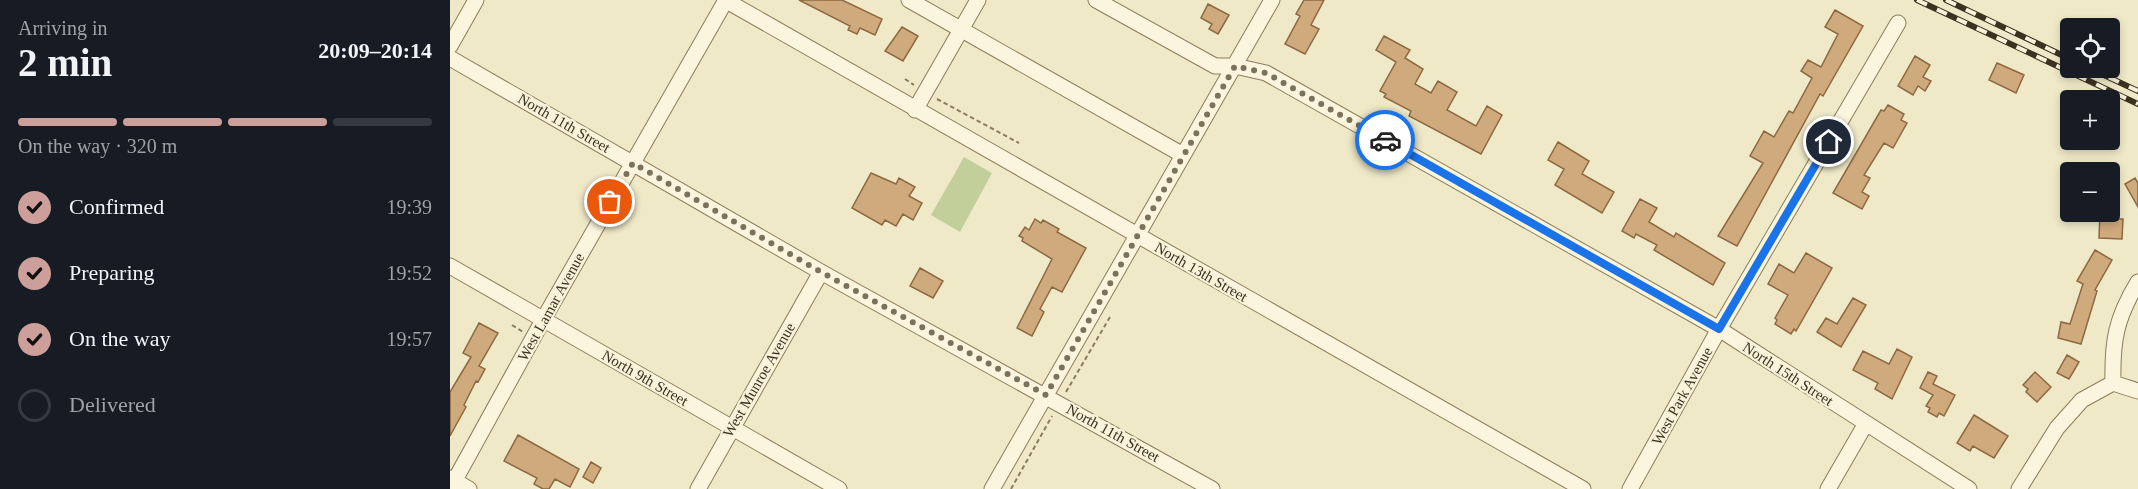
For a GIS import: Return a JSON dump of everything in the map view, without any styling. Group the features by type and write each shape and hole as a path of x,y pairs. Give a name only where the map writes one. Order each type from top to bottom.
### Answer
{"street":[{"path":"450,46 476,0"},
{"name":"North 13th Street","path":"726,0 915,110 1583,489"},
{"name":"West Lamar Avenue","path":"452,483 726,0"},
{"path":"909,0 1183,155"},
{"path":"915,110 978,0"},
{"name":"North 15th Street","path":"1096,0 1215,66 1235,66 1266,73 1719,329 1865,425 1969,489"},
{"path":"992,489 1272,0"},
{"name":"West Park Avenue","path":"1630,489 1719,329 1898,22"},
{"name":"North 11th Street","path":"450,58 821,272 1212,489"},
{"name":"North 9th Street","path":"450,266 839,489"},
{"name":"West Munroe Avenue","path":"698,489 821,272"},
{"path":"2113,383 2112,347 2121,310 2138,282"},
{"path":"2019,489 2057,428 2082,400 2113,383 2138,391"},
{"path":"1828,489 1865,425"},
{"path":"452,483 469,489"}],"path":[{"path":"905,79 917,86"},
{"path":"933,96 1019,143"},
{"path":"1066,392 1110,317"},
{"path":"512,325 525,333"},
{"path":"1011,489 1055,410"}],"green space":[{"path":"964,157 992,173 960,232 931,215"}],"building":[{"path":"799,0 842,0 882,19 875,35 860,28 857,34 848,30 850,26"},
{"path":"1304,0 1324,0 1311,25 1319,29 1305,54 1285,44 1300,16 1296,14"},
{"path":"1208,4 1229,15 1218,34 1209,29 1212,24 1201,18"},
{"path":"1835,10 1863,26 1823,96 1820,94 1737,246 1718,236 1763,163 1750,156 1764,131 1774,137 1789,111 1793,113 1812,78 1801,71 1808,60 1821,67 1838,34 1825,27"},
{"path":"902,27 918,36 903,61 885,51"},
{"path":"1384,36 1410,50 1405,58 1423,69 1415,84 1431,93 1438,81 1457,92 1447,110 1476,126 1487,106 1502,115 1481,154 1409,116 1411,111 1384,97 1386,94 1380,91 1396,62 1376,50"},
{"path":"1915,56 1930,65 1923,77 1931,81 1925,91 1918,86 1913,95 1898,86"},
{"path":"1997,63 2024,75 2016,93 1989,80"},
{"path":"1888,105 1904,114 1901,120 1907,123 1893,148 1884,143 1864,175 1870,178 1862,192 1869,196 1862,209 1833,193 1881,110 1884,111"},
{"path":"1558,142 1589,161 1582,174 1614,192 1602,213 1555,185 1564,169 1548,160"},
{"path":"871,173 896,184 899,178 915,187 909,196 922,203 913,220 903,214 896,226 885,220 882,225 852,208"},
{"path":"2135,178 2138,183 2138,207 2125,184"},
{"path":"1640,199 1657,208 1649,222 1674,237 1676,233 1725,263 1713,285 1654,250 1657,245 1636,234 1634,238 1622,231"},
{"path":"1035,219 1041,223 1043,220 1059,229 1057,232 1086,248 1062,292 1052,287 1040,309 1044,312 1032,336 1017,328 1052,259 1022,241 1023,238 1019,236 1025,227 1029,230"},
{"path":"2120,219 2123,219 2122,239 2099,238 2100,222 2120,222"},
{"path":"2095,250 2112,260 2095,290 2097,291 2081,344 2058,338 2061,322 2070,324 2083,284 2077,281"},
{"path":"1806,253 1832,268 1796,331 1794,329 1791,334 1775,324 1777,320 1775,318 1788,295 1768,284 1779,264 1794,273"},
{"path":"920,268 943,281 933,298 910,286"},
{"path":"1853,298 1866,305 1841,347 1817,332 1826,318 1837,324"},
{"path":"479,323 498,333 479,366 485,369 478,382 476,381 464,405 466,407 450,436 450,392 471,357 463,353"},
{"path":"1897,349 1912,357 1892,399 1875,389 1878,383 1853,370 1863,351 1889,364"},
{"path":"2067,355 2079,362 2069,379 2057,373"},
{"path":"1928,372 1937,376 1933,384 1955,395 1944,416 1939,413 1937,417 1928,412 1930,408 1926,406 1933,395 1920,388"},
{"path":"2035,372 2051,387 2037,402 2026,392 2028,389 2023,385"},
{"path":"1974,415 2008,436 1994,458 1973,446 1970,451 1957,443"},
{"path":"518,435 579,469 570,487 555,479 549,489 543,489 534,484 537,478 504,461"},
{"path":"591,462 601,468 593,483 583,477"}],"railway":[{"path":"1917,0 2138,104"},
{"path":"1946,0 2060,54"},
{"path":"2110,78 2138,91"}],"way so far":[{"path":"610,202 633,163 821,272 1046,395 1235,66 1266,73 1385,140"}],"route":[{"path":"1385,140 1719,329 1829,142"}]}
